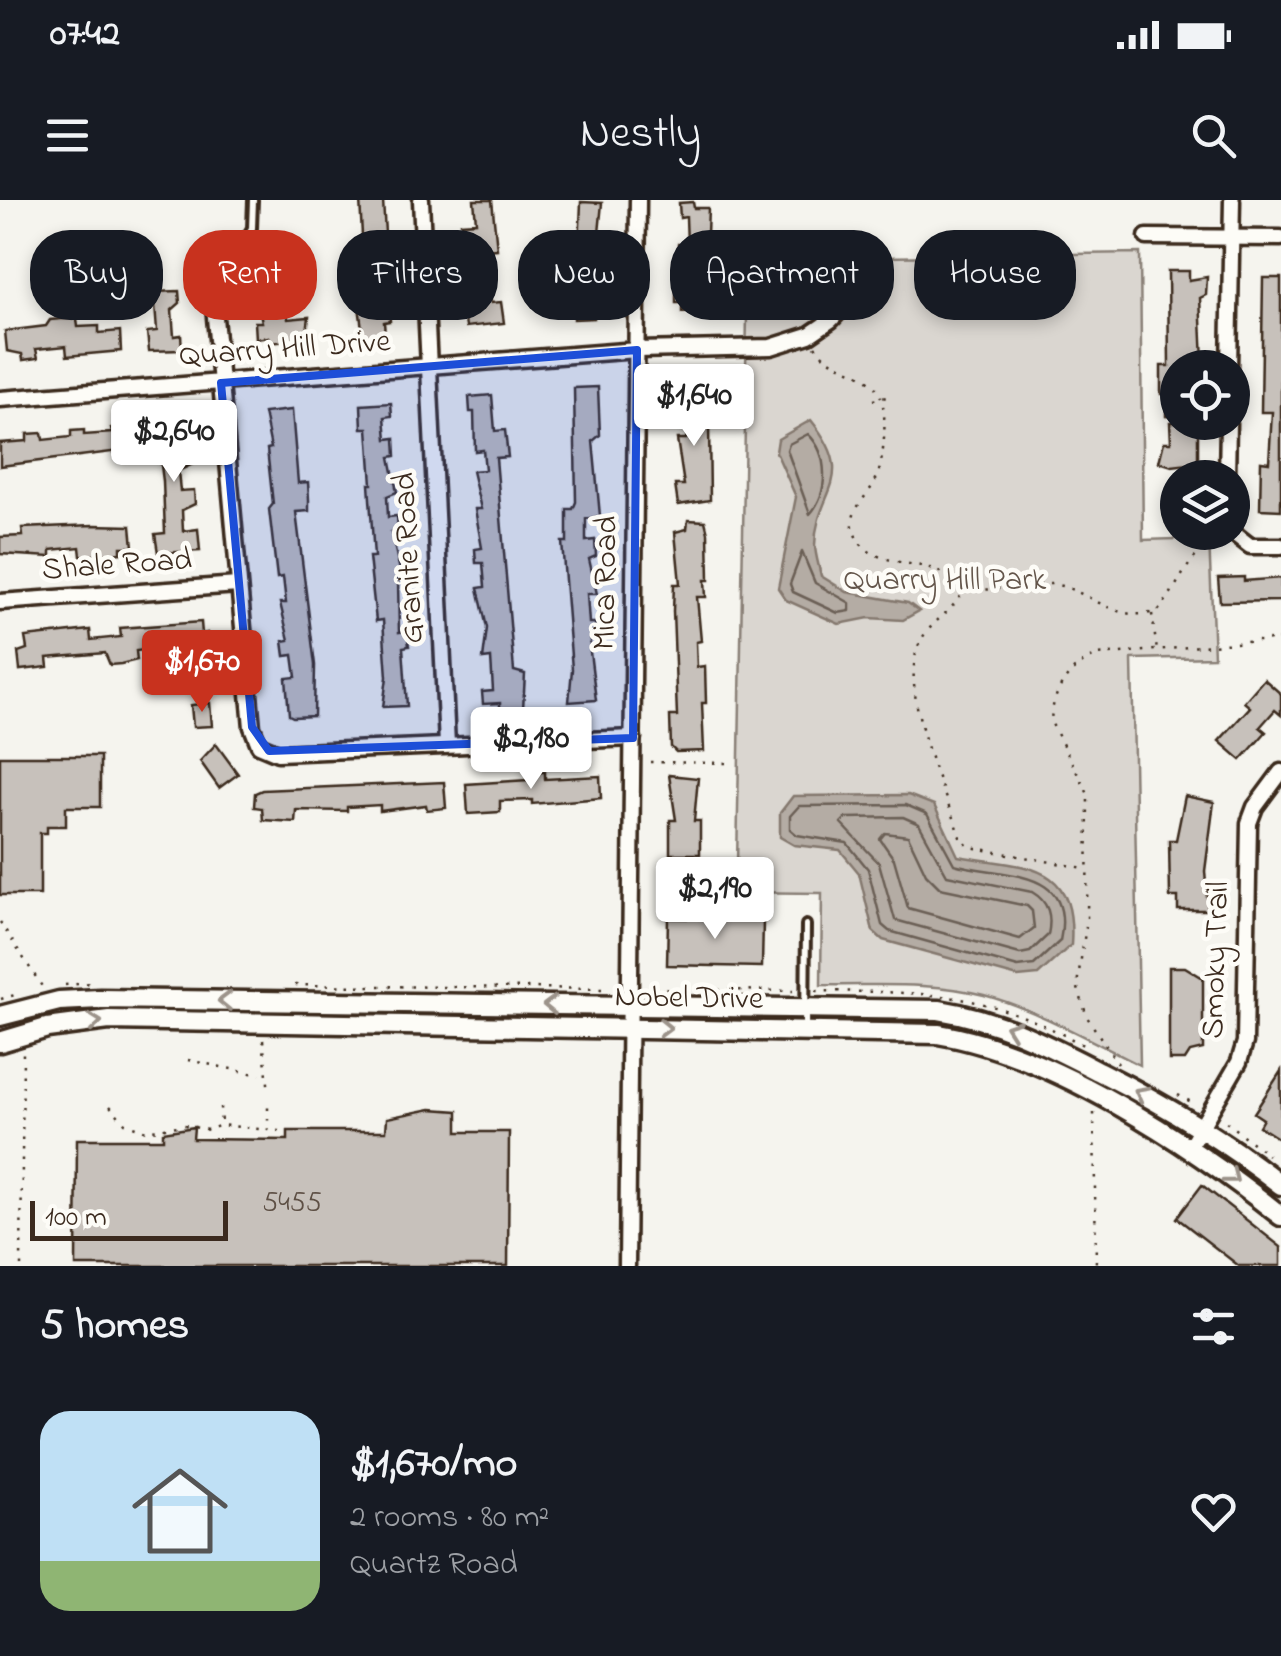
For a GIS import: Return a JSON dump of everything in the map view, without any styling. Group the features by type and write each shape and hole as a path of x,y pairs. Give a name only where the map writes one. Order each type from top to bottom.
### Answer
{"street":[{"name":"Granite Road","path":"421,200 447,745"},
{"name":"Mica Road","path":"627,1266 638,200"},
{"path":"1229,350 1232,200"},
{"path":"1148,237 1281,238"},
{"path":"215,320 252,726 260,745 278,753 633,738"},
{"name":"Quarry Hill Drive","path":"0,399 637,350 770,347 808,335 831,320"},
{"path":"1250,546 1281,546"},
{"name":"Shale Road","path":"0,602 238,585"},
{"name":"Smoky Trail","path":"1190,1146 1240,1062 1245,1042 1250,823 1255,807 1281,772"},
{"name":"Nobel Drive","path":"0,1016 59,1001 100,999 939,1010 1022,1031 1203,1126 1281,1185"},
{"path":"439,1025 440,1004"},
{"path":"938,1034 939,1010"},
{"name":"Nobel Drive","path":"0,1042 47,1028 109,1020 938,1034 1014,1054 1190,1146 1281,1216"}],"lane":[{"path":"251,230 253,200"},
{"path":"806,925 806,1030"}],"path":[{"path":"808,335 824,360 872,382 882,398 880,472 853,516 854,531 862,546 889,560 934,570 965,587 1052,586 1116,613 1151,613 1172,594 1184,567 1198,550"},
{"path":"873,400 891,396"},
{"path":"965,587 957,602 922,638 914,680 923,724 960,840 970,847 1086,868"},
{"path":"1151,613 1157,651"},
{"path":"1118,1066 1087,1017 1077,985 1087,919 1087,786 1057,736 1051,722 1052,706 1065,679 1080,663 1106,653 1281,639"},
{"path":"650,762 730,763"},
{"path":"0,922 44,989"},
{"path":"263,1040 269,1092"},
{"path":"21,1266 23,1049"},
{"path":"188,1060 260,1075"},
{"path":"110,1106 126,1122 146,1131 184,1124 208,1130 221,1126 288,1132"},
{"path":"220,1107 221,1126"},
{"path":"268,1107 268,1131"},
{"path":"1094,1113 1096,1266"},
{"path":"1226,1122 1281,1164"}],"highlighted area":[{"path":"637,350 633,738 269,751 252,727 221,383"}],"green space":[{"name":"Quarry Hill Park","path":"1140,253 1143,540 1160,539 1160,550 1210,550 1214,657 1132,659 1140,1065 1044,1017 984,995 923,986 821,985 822,893 738,892 747,320 894,320 894,257 914,256 914,320 1076,320 1076,254"}],"water":[{"path":"811,420 825,441 834,472 817,526 815,549 821,576 847,592 908,603 919,611 903,620 869,618 839,624 786,600 778,588 796,497 776,452 778,439"},
{"path":"908,795 934,805 958,856 1025,867 1056,883 1071,917 1071,945 1038,975 1018,977 883,940 873,931 859,873 840,850 794,845 780,837 780,813 793,796"}],"building":[{"path":"360,200 383,201 385,230 362,230"},
{"path":"474,200 492,200 495,230 462,230 461,223 476,222"},
{"path":"581,202 602,203 599,230 580,230"},
{"path":"693,202 694,208 708,208 707,230 686,230 686,217 680,218 679,203"},
{"path":"1168,271 1189,271 1189,280 1207,277 1206,295 1200,298 1202,350 1169,350"},
{"path":"1263,278 1281,278 1281,510 1260,509 1261,461 1269,462 1272,412 1261,412"},
{"path":"179,291 180,303 172,310 174,336 181,335 182,350 149,351 147,332 157,331 156,320 163,320 163,292"},
{"path":"501,302 504,323 466,327 465,320 498,320"},
{"path":"50,320 77,320 78,327 99,326 99,333 120,331 121,351 67,356 66,346 36,349 38,358 23,360 22,354 7,351 5,331 46,326"},
{"path":"309,320 306,339 270,343 269,337 256,339 255,322"},
{"path":"361,320 390,320 384,322 385,334 363,336"},
{"path":"680,383 701,384 700,424 709,424 710,500 678,505 675,485 684,485 677,439 686,439 688,431 688,411 675,410"},
{"path":"598,387 600,435 593,441 600,516 586,519 586,541 595,540 596,556 589,559 597,594 587,594 589,623 595,623 596,639 590,639 590,652 596,700 569,702 572,669 562,542 567,542 567,509 573,509 576,502 574,388"},
{"path":"492,395 495,431 505,430 508,457 496,458 514,671 525,674 523,709 500,711 500,703 483,704 482,692 493,691 491,658 483,659 487,628 478,588 485,587 483,563 476,563 475,549 482,548 475,509 481,509 472,471 485,470 483,450 475,451 474,412 470,412 469,397"},
{"path":"391,403 392,416 385,417 387,439 395,438 396,456 390,457 397,492 387,496 388,517 397,516 398,531 391,532 402,579 398,580 399,632 407,631 409,646 403,647 407,706 383,707 387,677 383,620 376,621 369,557 374,557 372,484 368,428 362,428 361,405"},
{"path":"292,410 298,483 308,482 309,511 296,512 315,665 314,716 293,717 289,715 286,678 296,677 293,655 285,656 283,641 289,640 280,603 286,603 283,577 277,578 269,509 273,504 267,449 271,448 264,413"},
{"path":"145,423 189,423 193,464 178,471 180,491 194,490 195,504 182,510 183,531 198,529 200,551 158,553 155,534 165,533 163,481 158,441 147,442"},
{"path":"125,426 128,450 0,466 0,443 27,441 27,434 42,433 43,440 71,437 71,431 84,430 84,435 112,433 111,428"},
{"path":"1198,440 1198,460 1159,462 1164,442"},
{"path":"688,520 705,521 708,533 709,580 705,580 706,597 697,597 701,641 696,642 697,667 705,666 704,751 676,752 671,747 670,716 677,716 673,611 674,584 680,584 675,532 687,529"},
{"path":"131,526 133,547 121,547 121,553 81,556 80,547 51,550 51,557 0,554 0,537 23,536 22,528"},
{"path":"1244,577 1244,581 1281,578 1281,601 1220,602 1218,578"},
{"path":"201,622 202,634 207,633 210,659 190,661 189,646 168,647 136,651 137,660 121,664 110,665 105,653 47,658 48,667 20,670 18,652 27,649 25,637 90,630 91,640 121,637 120,628"},
{"path":"1264,679 1281,694 1281,715 1275,710 1260,727 1266,732 1241,760 1219,741 1250,707 1244,702"},
{"path":"210,703 212,726 193,727 191,705"},
{"path":"216,744 238,774 219,788 200,761"},
{"path":"0,756 100,756 100,807 66,807 66,826 47,826 47,833 40,833 40,895 0,895"},
{"path":"530,772 545,772 545,779 600,776 601,798 532,804 532,800 500,801 500,812 468,814 466,784 528,780"},
{"path":"669,775 698,778 694,821 700,821 700,854 670,854 670,820 676,820"},
{"path":"444,782 446,808 427,810 426,805 380,811 380,805 347,807 347,811 296,810 295,822 263,820 262,808 254,807 255,793 262,790"},
{"path":"1185,796 1214,802 1205,871 1208,910 1178,910 1178,897 1170,897 1169,840 1176,840"},
{"path":"668,918 763,920 762,967 667,965"},
{"path":"1169,967 1185,967 1203,978 1203,1049 1190,1052 1185,1060 1169,1060"},
{"path":"1281,1071 1281,1140 1259,1126 1263,1119 1254,1113"},
{"path":"431,1109 458,1111 458,1132 509,1132 508,1266 76,1266 77,1139 163,1139 163,1132 194,1127 193,1139 288,1140 288,1131 386,1131 387,1118"},
{"path":"1202,1185 1281,1247 1281,1266 1239,1266 1177,1218"}]}
